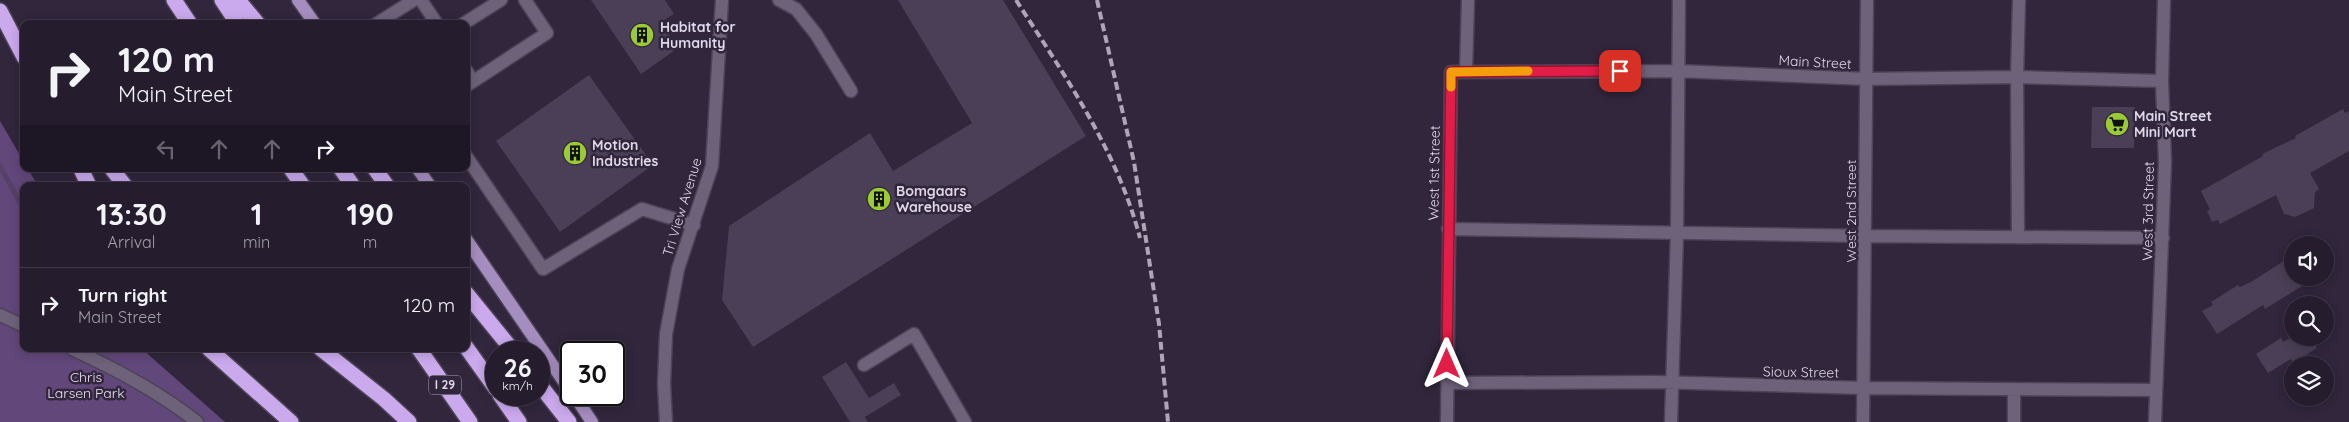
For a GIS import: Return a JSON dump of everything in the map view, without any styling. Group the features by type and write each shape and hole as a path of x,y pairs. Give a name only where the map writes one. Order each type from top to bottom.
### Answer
{"highway":[{"path":"174,0 187,20"},
{"path":"222,0 235,20"},
{"path":"238,0 255,20"},
{"path":"0,2 20,34"},
{"path":"0,11 20,49"},
{"path":"114,172 122,182"},
{"path":"377,172 385,182"},
{"path":"470,298 505,341"},
{"path":"211,352 291,422"},
{"path":"325,352 384,399 409,422"},
{"name":"I 29","path":"421,352 470,422"},
{"name":"I 29","path":"470,352 485,374"},
{"path":"550,398 569,422"},
{"path":"508,406 519,422"}],"main road":[{"path":"298,0 312,20"},
{"path":"470,245 560,376"},
{"path":"581,406 592,422"}],"street":[{"path":"382,20 414,0"},
{"path":"421,0 434,20"},
{"path":"469,20 501,0"},
{"path":"470,78 547,33 526,0"},
{"name":"Tri View Avenue","path":"666,422 664,384 666,334 678,269 712,166 722,0"},
{"path":"779,0 796,9 816,34 851,91"},
{"path":"1466,71 1468,0"},
{"path":"1671,422 1678,234 1679,0"},
{"name":"West 2nd Street","path":"1863,422 1867,0"},
{"path":"2018,236 2017,77 2019,0"},
{"name":"West 3rd Street","path":"2155,422 2165,162 2162,82 2164,0"},
{"name":"Main Street","path":"1466,71 1678,71 1867,79 2017,77 2162,82"},
{"name":"West 1st Street","path":"1447,422 1451,72 1466,71"},
{"path":"470,162 543,270 642,209 694,225"},
{"path":"1448,229 1678,234 2163,238"},
{"path":"0,315 20,324"},
{"path":"864,364 914,334 965,422"},
{"path":"78,352 111,367 158,394 197,422"},
{"name":"Sioux Street","path":"1447,383 2155,390"},
{"path":"2014,389 2014,422"}],"green space":[{"name":"Chris Larsen Park","path":"0,121 20,155 20,172 30,172 36,182 20,182 20,352 145,352 225,422 0,422"}],"building":[{"name":"Habitat for Humanity","path":"591,0 665,0 674,14 661,22 678,48 641,74"},
{"name":"Bomgaars Warehouse","path":"898,0 1003,0 1086,136 753,347 722,300 729,226 870,133 893,171 972,123"},
{"name":"Motion Industries","path":"589,75 653,165 560,232 496,141"},
{"path":"2092,107 2135,107 2134,148 2091,148"},
{"path":"2343,109 2345,113 2349,111 2349,151 2310,173 2319,189 2315,192 2314,208 2295,217 2284,214 2276,195 2220,224 2218,220 2212,222 2207,211 2210,210 2201,191 2263,156 2262,154 2296,138 2295,136"},
{"path":"2284,261 2284,286 2302,286 2265,309 2263,305 2217,334 2202,311 2213,305 2211,302 2238,285 2240,287"},
{"path":"2281,338 2284,341 2284,346 2316,346 2317,348 2304,356 2284,356 2284,363 2268,373 2256,354"},
{"path":"846,362 869,398 894,383 901,395 865,417 868,422 850,422 822,377"}],"waterway":[{"path":"0,166 20,203"}],"railway":[{"path":"1016,0 1071,86 1104,144 1118,174 1140,238"},
{"path":"1097,0 1134,162 1159,324 1168,422"}],"slow traffic":[{"path":"1451,87 1451,72 1528,71"}],"place":[{"name":"Habitat for Humanity","path":"642,35"},
{"name":"Main Street Mini Mart","path":"2117,124"},
{"name":"Motion Industries","path":"575,153"},
{"name":"Bomgaars Warehouse","path":"879,199"}],"route":[{"path":"1447,364 1451,72 1620,71"}]}
